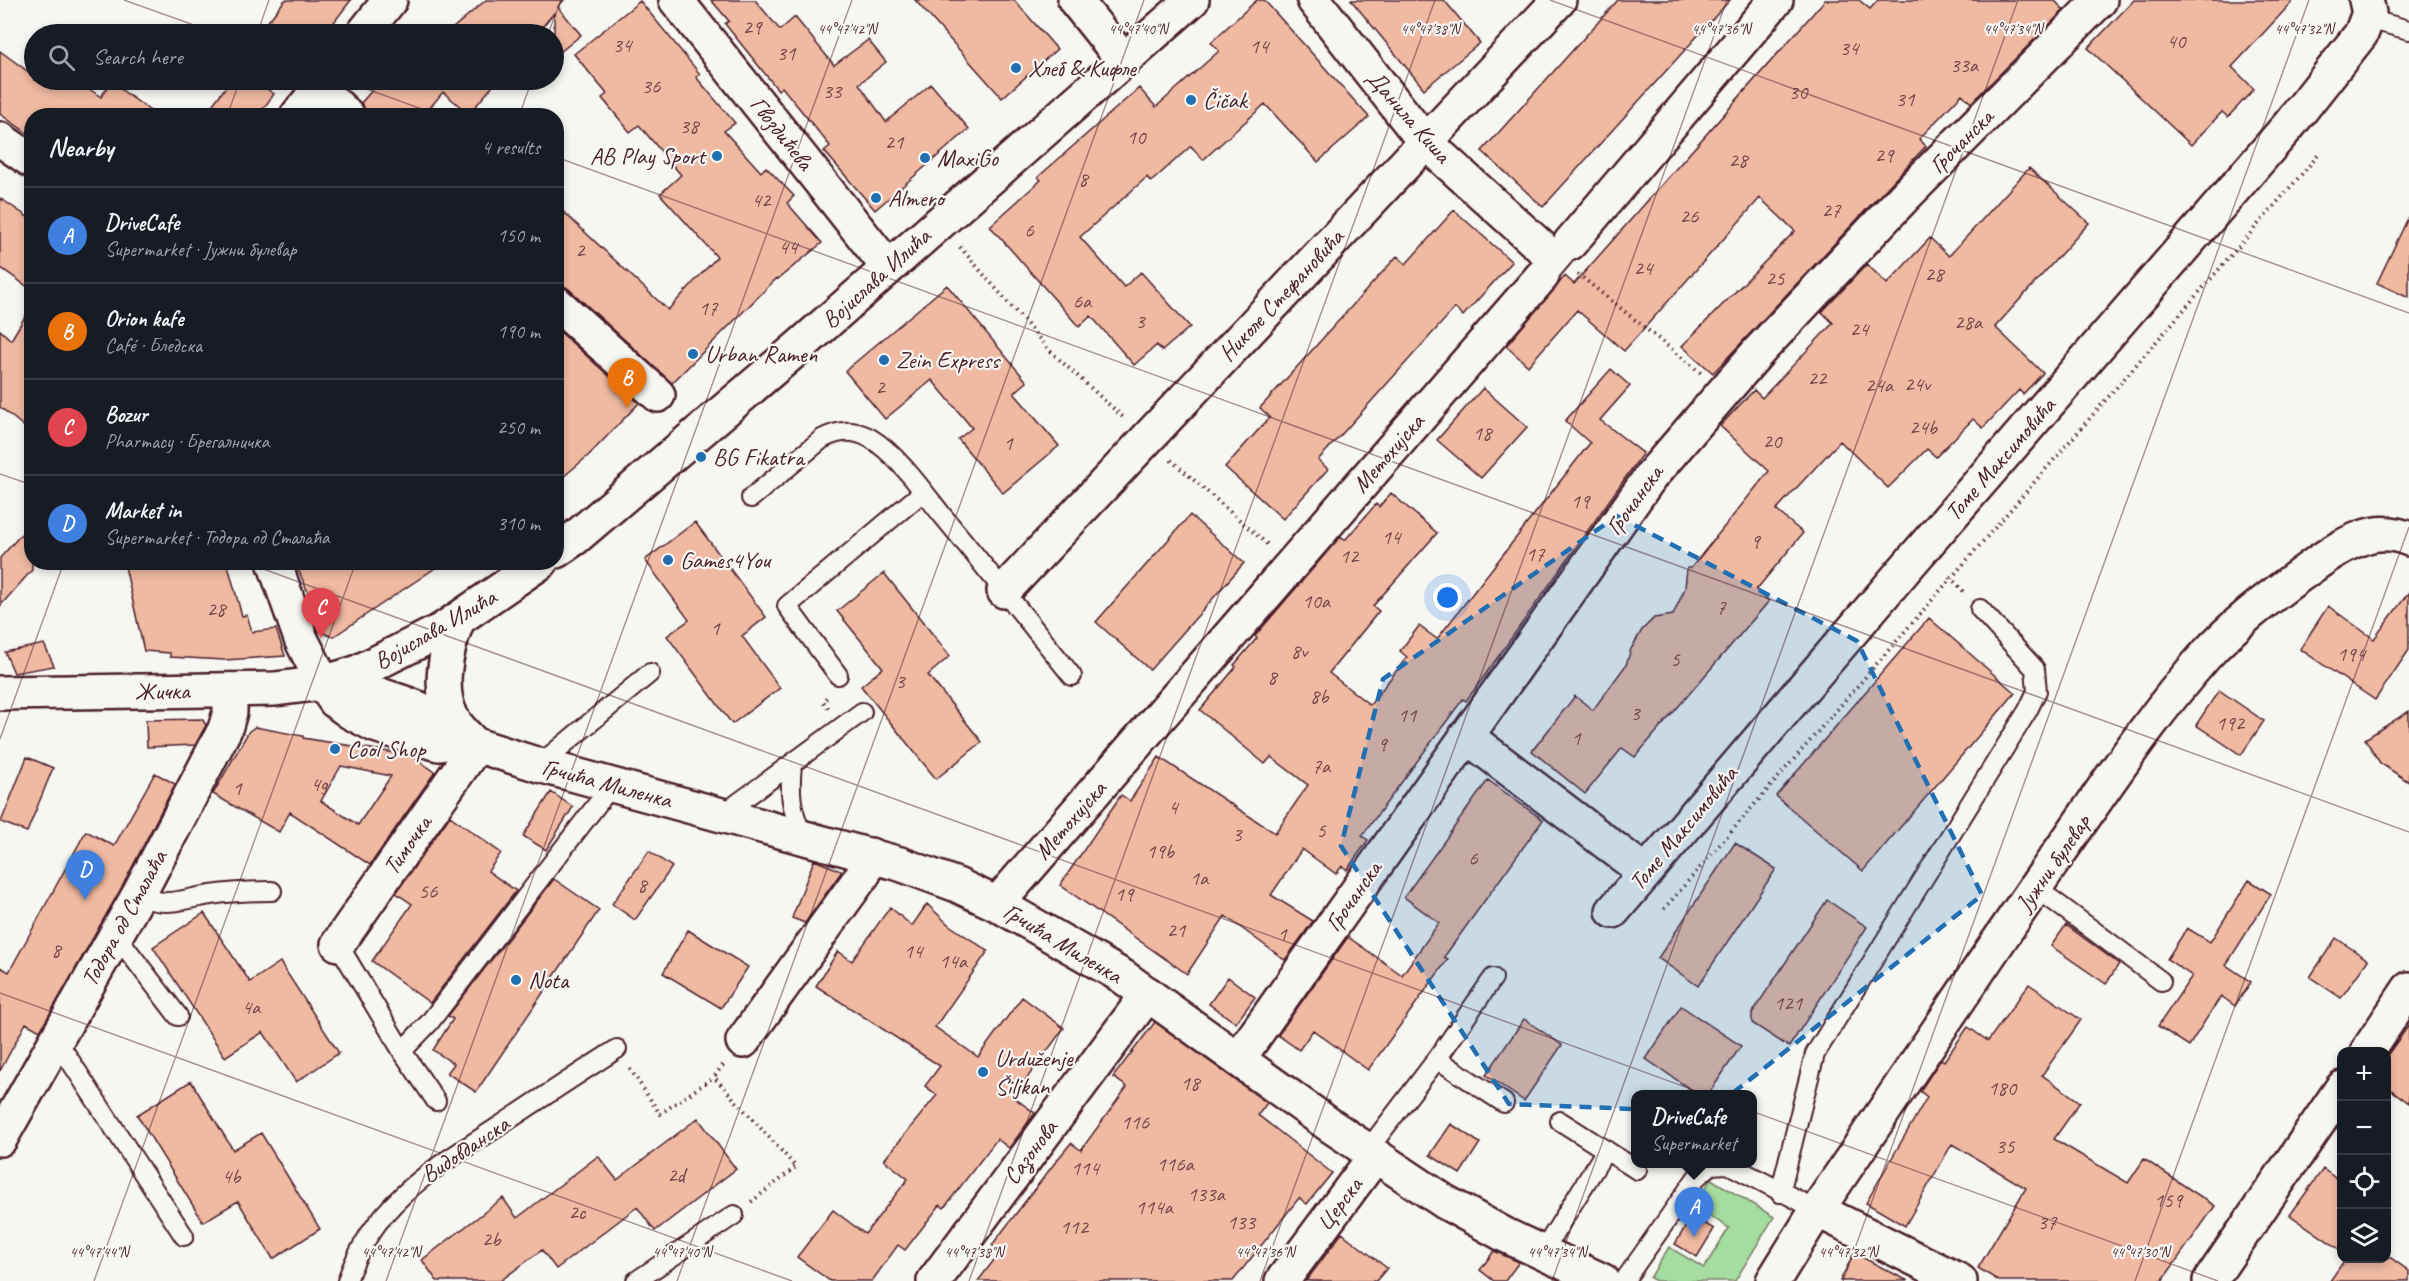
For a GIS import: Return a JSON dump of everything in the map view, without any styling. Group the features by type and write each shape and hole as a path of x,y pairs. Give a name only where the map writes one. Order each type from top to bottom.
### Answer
{"street":[{"path":"371,24 390,0"},
{"name":"Гвоздићева","path":"676,0 888,267"},
{"path":"1075,0 1124,61"},
{"name":"Војислава Илића","path":"564,546 800,346 1192,0"},
{"name":"Данила Киша","path":"1314,0 1425,142 1552,256"},
{"name":"Николе Стефановића","path":"1004,591 1559,0"},
{"name":"Метохијска","path":"998,904 1552,256 1776,0"},
{"name":"Грочанска","path":"1239,1058 1651,476 1723,391 1907,194 2100,0"},
{"name":"Томе Максимовића","path":"1614,911 1645,872 2290,124 2361,34 2367,9"},
{"path":"303,108 317,90"},
{"path":"327,90 342,108"},
{"path":"0,139 24,156"},
{"path":"564,310 658,394"},
{"name":"Јужни булевар","path":"1773,1281 1817,1210 2036,887 2145,730 2179,686 2208,653 2245,617 2276,592 2342,546 2365,536 2378,534 2393,534 2409,539"},
{"name":"Грчића Миленка","path":"277,570 301,639 323,683 341,706 375,725 428,742 468,743 539,765 870,855 957,885 998,904 1148,994 1371,1153 1445,1202 1542,1253 1606,1280"},
{"name":"Војислава Илића","path":"323,683 356,673 458,621 530,570"},
{"path":"458,621 449,643 444,681 451,716 468,743"},
{"name":"Жичка","path":"0,693 276,689 323,683"},
{"name":"Тодора од Сталаћа","path":"0,1139 138,896 225,729 230,712 230,690"},
{"path":"1466,736 1645,872"},
{"name":"Тимочка","path":"338,944 468,743"},
{"path":"743,1041 864,873 870,855"},
{"path":"2370,1047 2409,989"},
{"name":"Сазонова","path":"934,1281 1148,994"},
{"path":"2210,1281 2337,1095"},
{"name":"Церска","path":"1282,1281 1371,1153"},
{"path":"1817,1210 1960,1281"}],"lane":[{"path":"2367,9 2409,30"},
{"path":"751,498 822,439 836,432 857,433 878,443 923,492 1072,676"},
{"path":"838,675 787,606 923,492"},
{"path":"1780,1192 1815,1054 2028,710 2037,691 2035,669 1980,609"},
{"path":"539,765 650,673"},
{"path":"723,814 862,712"},
{"path":"792,764 790,791 793,813 803,837"},
{"path":"402,1051 429,1023 612,785"},
{"path":"2036,887 2161,981"},
{"path":"138,896 154,902 176,903 196,897 238,891 272,891"},
{"path":"116,935 178,1016"},
{"path":"338,944 402,1051 436,1101"},
{"path":"1371,1153 1493,978"},
{"path":"56,1039 184,1236"},
{"name":"Видовданска","path":"347,1281 355,1257 385,1213 423,1176 616,1049"},
{"path":"1437,1059 1504,1103"},
{"path":"1560,1121 1631,1166"},
{"path":"1542,1253 1606,1150"},
{"path":"1606,1280 1708,1168"},
{"path":"1735,1168 1817,1210"},
{"path":"636,1281 734,1215"}],"path":[{"path":"1664,909 2320,153"},
{"path":"1552,256 1723,391"},
{"path":"971,259 1050,351 1267,544"},
{"path":"616,1049 660,1114 714,1077 743,1041"},
{"path":"714,1077 796,1167 734,1215"}],"highlighted area":[{"path":"1617,516 1857,641 1982,895 1709,1112 1509,1104 1341,846 1383,679"}],"green space":[{"path":"1711,1179 1774,1217 1735,1281 1656,1281 1650,1278 1669,1247 1704,1268 1729,1228 1694,1206"}],"building":[{"path":"285,0 351,0 333,24 266,24"},
{"path":"486,0 564,0 558,7 581,35 564,49 564,24 554,24 554,13 545,24 458,24"},
{"path":"711,0 755,0 780,30 795,17 834,65 868,40 886,62 859,84 886,122 931,84 969,129 875,210 824,151 830,146 782,87 778,90 725,24 729,21"},
{"path":"915,0 1014,0 1057,49 1002,98"},
{"path":"1257,0 1264,0 1369,117 1318,162 1265,104 1203,160 1191,146 1151,182 1147,177 1080,237 1124,287 1141,272 1190,327 1162,351 1157,345 1134,365 1091,316 1079,327 990,226 1041,180 1038,177 1139,88 1156,107 1219,51 1211,42"},
{"path":"1351,0 1444,0 1480,43 1424,89"},
{"path":"1618,0 1730,0 1543,207 1482,151"},
{"path":"1825,0 1859,0 1870,9 1878,0 2054,0 2064,10 1971,103 1962,94 1919,139 1926,146 1713,373 1682,346 1795,231 1760,198 1624,351 1577,310 1528,366 1506,346 1565,276 1574,284"},
{"path":"2134,0 2294,0 2232,67 2254,89 2228,117 2222,112 2191,145 2088,48"},
{"path":"640,1 700,74 696,77 735,123 724,131 761,172 766,167 794,196 787,203 822,243 777,278 672,383 564,286 564,212 668,310 717,257 660,194 681,175 639,125 630,132 602,98 607,94 574,54"},
{"path":"0,51 24,69 24,90 91,90 101,97 106,90 122,90 146,108 24,108 24,130 0,114"},
{"path":"224,90 268,90 274,94 264,108 210,108"},
{"path":"372,90 489,90 474,108 462,108 443,92 430,108 363,108 361,103"},
{"path":"2029,168 2089,223 1995,327 2043,373 2023,394 2019,390 1983,428 1973,419 1936,457 1927,449 1888,488 1840,441 1776,510 1803,533 1756,590 1769,601 1635,757 1622,748 1585,794 1532,751 1575,696 1593,710 1626,665 1631,649 1642,630 1654,618 1673,615 1685,588 1687,568 1691,568 1769,471 1720,426 1754,390 1762,398 1833,323 1822,312 1867,264 1887,284 1930,238 1949,256"},
{"path":"0,198 24,214 24,284 0,267"},
{"path":"1454,210 1512,262 1463,316 1455,308 1318,460 1328,469 1283,519 1225,467 1270,417 1260,408 1397,256 1406,264"},
{"path":"2409,216 2409,298 2377,283"},
{"path":"947,285 1027,382 1014,393 1059,446 1003,493 958,439 972,428 932,380 885,419 845,371"},
{"path":"24,318 24,426 0,407 0,330 11,340"},
{"path":"564,336 639,403 589,455 564,476"},
{"path":"1611,369 1630,386 1600,420 1643,453 1466,701 1463,699 1362,836 1368,840 1347,870 1342,866 1336,874 1302,849 1271,895 1313,921 1285,960 1225,916 1187,974 1060,885 1121,795 1130,801 1159,757 1275,833 1308,785 1271,757 1265,764 1200,710 1236,667 1234,665 1257,638 1255,636 1340,537 1345,540 1376,504 1379,507 1391,493 1437,533 1373,606 1379,611 1329,673 1370,705 1407,657 1400,651 1419,626 1437,639 1590,443 1565,421"},
{"path":"1483,388 1527,427 1481,478 1437,440"},
{"path":"1190,515 1244,563 1150,670 1096,622"},
{"path":"695,522 766,617 742,636 780,688 732,724 667,636 689,620 645,560"},
{"path":"24,531 24,570 32,570 0,606 0,558"},
{"path":"126,570 229,570 242,616 247,615 252,632 276,629 285,656 224,660 170,657 170,653 144,651"},
{"path":"298,570 432,570 333,637 318,631 308,604 312,602"},
{"path":"884,573 950,656 928,675 982,742 936,779 861,686 883,668 837,611"},
{"path":"2409,592 2409,650 2375,700 2300,649 2328,606 2374,639"},
{"path":"1929,618 2015,693 1863,871 1776,796"},
{"path":"44,644 54,666 14,673 5,652"},
{"path":"2219,690 2264,721 2241,755 2196,725"},
{"path":"2409,711 2409,782 2380,763 2365,739"},
{"path":"202,719 206,725 195,745 147,747 146,720"},
{"path":"255,727 303,736 303,738 412,756 435,772 370,865 290,812 279,832 213,794 249,731","holes":["341,766 391,776 358,825 321,801"]},
{"path":"27,757 53,768 27,832 1,822"},
{"path":"155,773 175,784 122,887 40,1031 26,1023 0,1071 0,967 9,972 86,831 114,846"},
{"path":"1488,780 1543,820 1444,957 1448,959 1368,1070 1313,1030 1299,1050 1278,1035 1348,937 1402,975 1439,923 1404,897"},
{"path":"551,792 573,807 546,850 523,836"},
{"path":"450,816 501,853 488,871 516,891 430,1003 372,961 412,904 396,893"},
{"path":"1735,843 1776,869 1698,986 1658,958"},
{"path":"649,851 672,867 635,920 612,904"},
{"path":"814,860 842,871 805,923 792,918"},
{"name":"Nota","path":"554,879 599,910 476,1092 447,1073 454,1064 433,1050 453,1019 448,1016"},
{"path":"2249,880 2271,894 2226,965 2251,982 2235,1006 2221,996 2189,1046 2158,1026 2192,976 2167,959 2187,928 2210,942"},
{"path":"1827,900 1867,927 1789,1047 1752,1023 1752,1013"},
{"path":"927,904 949,925 988,951 935,1027 978,1057 1022,997 1064,1028 1013,1097 1035,1113 1009,1148 997,1139 944,1208 940,1205 905,1250 898,1245 872,1281 830,1281 797,1257 833,1210 865,1234 908,1179 884,1160 937,1095 925,1086 940,1066 816,986 838,951 852,961 890,907 912,926"},
{"path":"204,913 250,982 280,962 339,1053 296,1082 263,1032 225,1057 153,947"},
{"path":"2066,925 2119,964 2106,984 2051,946"},
{"path":"688,930 748,967 721,1008 663,973"},
{"path":"2336,938 2368,960 2341,998 2310,977"},
{"path":"1228,977 1255,997 1236,1023 1209,1004"},
{"path":"2029,984 2081,1020 2042,1075 2080,1102 2054,1139 2128,1183 2144,1159 2215,1206 2162,1281 1999,1281 1978,1268 2026,1188 1952,1144 1905,1226 1866,1203 1927,1097 1920,1091 1941,1059 1944,1061 1968,1027 1988,1041"},
{"path":"1681,1006 1741,1046 1711,1090 1692,1090 1646,1059"},
{"path":"1524,1019 1562,1045 1524,1101 1486,1075"},
{"path":"1155,1022 1267,1103 1258,1115 1332,1173 1307,1204 1299,1198 1233,1281 978,1281 1001,1251 992,1245 1057,1160 1071,1143 1081,1150 1127,1087 1113,1077"},
{"path":"2409,1025 2409,1103 2391,1090 2391,1050"},
{"path":"191,1081 233,1150 261,1133 320,1229 273,1259 238,1201 203,1222 137,1115"},
{"path":"698,1118 736,1169 655,1231 637,1207 556,1269 542,1250 500,1281 437,1281 422,1260 503,1198 517,1218 598,1156 617,1180"},
{"path":"1451,1124 1480,1143 1460,1174 1430,1155"},
{"path":"2323,1169 2337,1179 2337,1248 2290,1215"},
{"path":"1692,1216 1714,1229 1697,1257 1675,1244"},
{"path":"1342,1233 1387,1268 1376,1281 1306,1281"},
{"path":"1494,1251 1519,1262 1505,1281 1494,1281 1480,1270"},
{"path":"1854,1253 1908,1281 1840,1281"},
{"path":"2391,1258 2409,1271 2409,1281 2330,1281 2343,1263 2391,1263"}],"place":[{"name":"Хлеб & Кифле","path":"1016,68"},
{"name":"Čičak","path":"1191,100"},
{"name":"AB Play Sport","path":"717,156"},
{"name":"MaxiGo","path":"925,158"},
{"name":"Almero","path":"876,198"},
{"name":"Urban Ramen","path":"693,354"},
{"name":"Zein Express","path":"884,360"},
{"name":"Orion kafe","path":"627,408"},
{"name":"BG Fikatra","path":"701,457"},
{"name":"Games4You","path":"668,560"},
{"name":"Bozur","path":"321,638"},
{"name":"Cool Shop","path":"335,749"},
{"name":"Market in","path":"85,900"},
{"name":"Nota","path":"516,980"},
{"name":"Urduženje Šiljkan","path":"983,1072"},
{"name":"DriveCafe","path":"1694,1237"}]}
